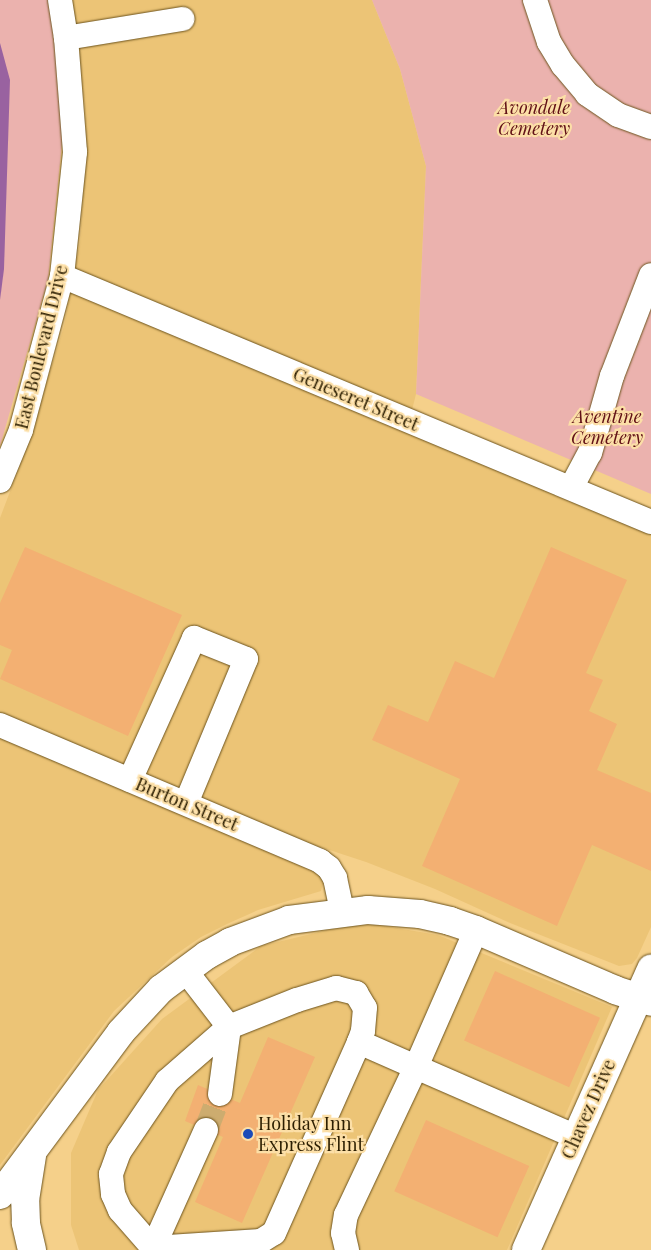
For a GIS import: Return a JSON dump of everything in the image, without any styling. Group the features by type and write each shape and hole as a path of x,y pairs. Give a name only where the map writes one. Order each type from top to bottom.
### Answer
{"main road":[{"path":"0,1195 121,1032 161,989 185,970 230,942 289,920 368,910 420,914 476,930 615,990 645,999"},
{"name":"Chavez Drive","path":"526,1250 576,1137 645,999 651,969"},
{"path":"32,1152 25,1200 26,1223 32,1250"}],"street":[{"name":"East Boulevard Drive","path":"0,481 21,430 62,276 75,152 66,38 60,0"},
{"path":"535,0 549,42 563,65 587,94 618,115 651,127"},
{"path":"66,38 182,19"},
{"path":"571,488 590,453 612,376 651,275"},
{"name":"Geneseret Street","path":"62,276 651,522"},
{"path":"130,780 194,638 229,652 246,659 186,803"},
{"name":"Burton Street","path":"0,725 308,855 330,868 335,878 342,912"},
{"path":"347,1250 343,1233 346,1215 416,1067 476,930"},
{"path":"185,970 229,1027 220,1094"},
{"path":"336,988 356,993 365,1008 360,1042 274,1233 262,1241 152,1249 120,1210 113,1194 111,1174 119,1152 167,1081 229,1027 297,1000 336,988"},
{"path":"360,1042 576,1137"},
{"path":"152,1249 206,1130"}],"shaded area":[{"path":"71,0 372,0 400,69 426,166 416,394 407,430 651,532 651,927 637,958 632,964 619,966 510,923 435,889 366,862 290,837 321,875 323,883 321,891 258,910 201,937 172,957 114,1011 0,1165 0,518 25,452 64,326 80,242 86,147 85,107"},
{"path":"0,43 10,80 4,269 0,300"},
{"path":"361,922 438,935 612,1007 507,1250 79,1250 71,1225 71,1153 98,1090 162,1019 261,946"}],"green space":[{"path":"0,0 50,0 67,95 48,280 0,446"},
{"name":"Avondale Cemetery","path":"372,0 651,0 651,494 416,394 426,166 400,69"}],"building":[{"path":"25,547 182,615 128,736 0,679 12,650 0,645 0,603"},
{"path":"551,547 627,580 586,673 603,680 589,711 617,724 597,770 651,793 651,871 592,845 557,926 422,866 460,779 372,740 388,705 428,722 455,661 494,678"},
{"path":"495,971 600,1018 569,1087 464,1040"},
{"name":"Holiday Inn Express Flint","path":"268,1037 315,1057 242,1223 195,1202 223,1137 185,1121 198,1085 240,1103"},
{"path":"426,1120 529,1166 498,1237 394,1191"}],"tunnel":[{"path":"206,1130 220,1094"}],"place":[{"name":"Holiday Inn Express Flint","path":"248,1134"}],"park label":[{"name":"Aventine Cemetery","path":"607,427"}]}
